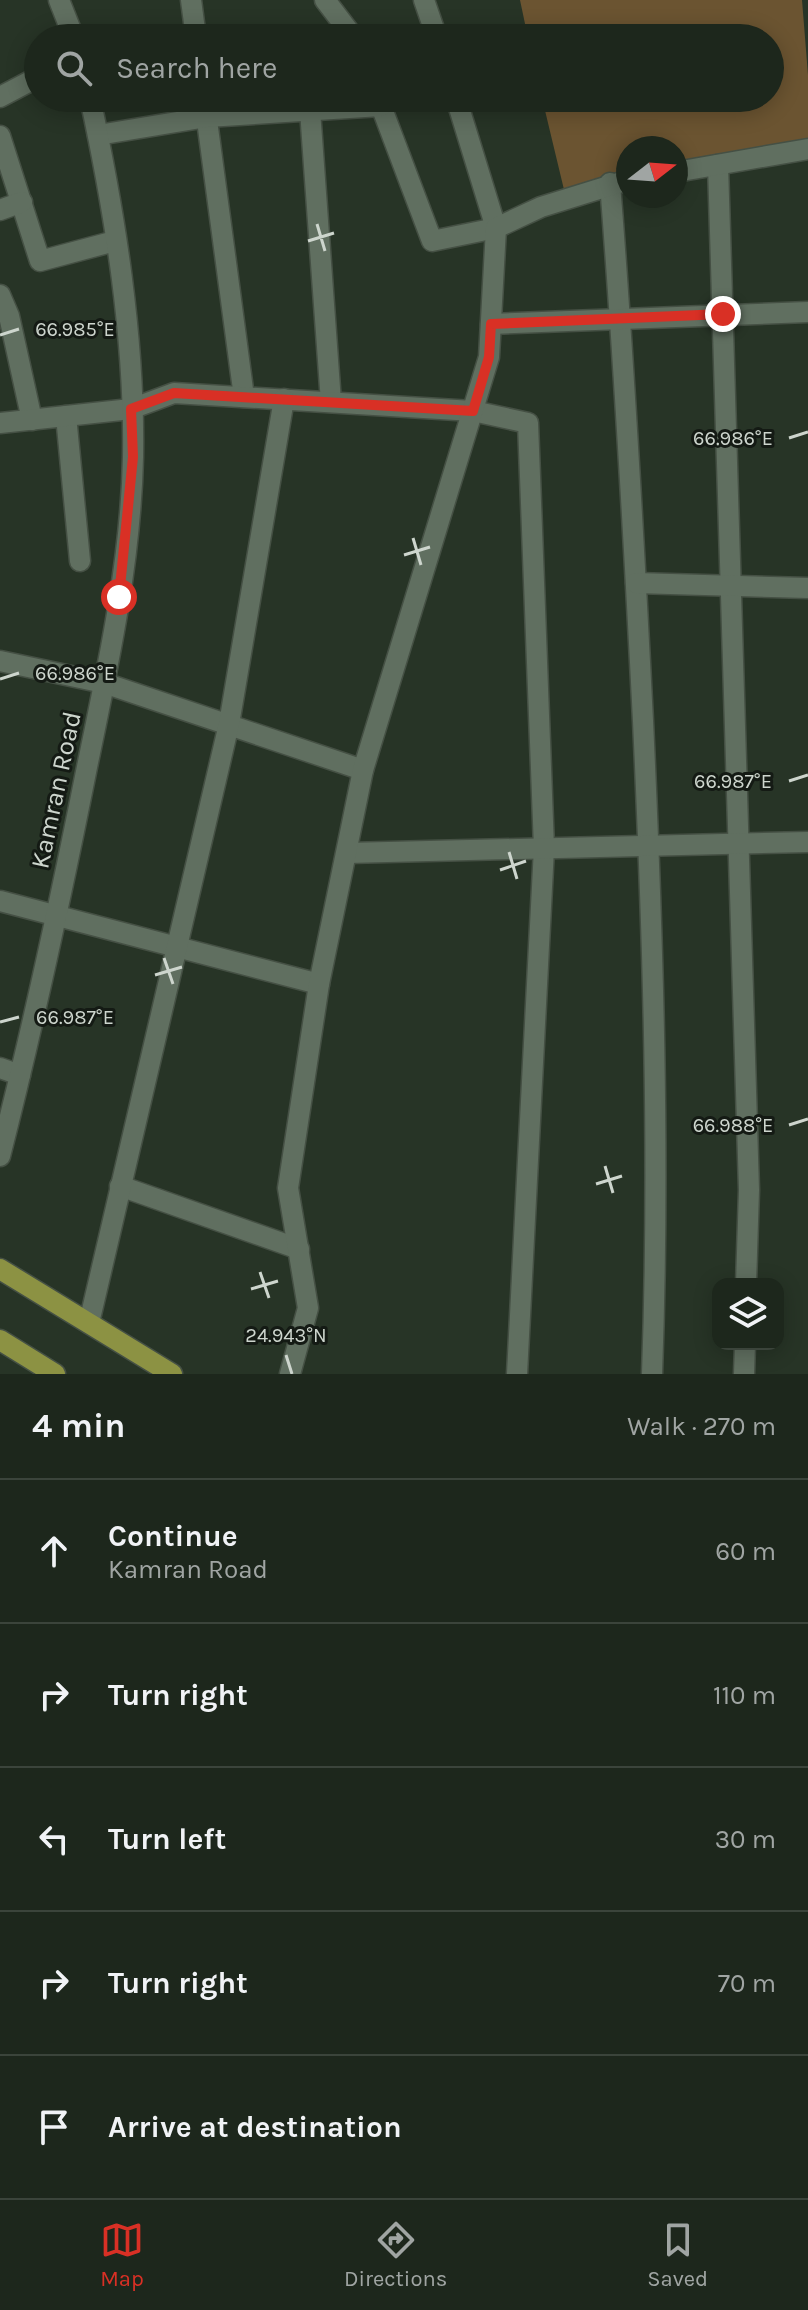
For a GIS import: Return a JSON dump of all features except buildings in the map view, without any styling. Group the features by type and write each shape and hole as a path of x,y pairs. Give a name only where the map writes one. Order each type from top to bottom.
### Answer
{"main road":[{"path":"0,1269 172,1374"},
{"path":"0,1340 55,1374"}],"street":[{"path":"59,0 68,24"},
{"path":"191,0 194,24"},
{"path":"325,0 343,24"},
{"path":"424,0 432,24"},
{"path":"0,97 24,84"},
{"name":"Kamran Road","path":"0,1156 57,918 104,683 119,597 133,457 127,330 93,112"},
{"path":"98,135 189,112"},
{"path":"206,112 244,397"},
{"path":"310,112 331,402"},
{"path":"383,112 432,241 496,228 541,207 616,182"},
{"path":"290,1374 308,1308 288,1188 319,984 363,770 489,357 496,228 460,112"},
{"path":"0,136 40,261 115,241"},
{"path":"688,170 808,149"},
{"path":"718,165 749,1190 746,1278"},
{"path":"0,210 22,202"},
{"path":"619,208 621,318 648,845 658,1207 652,1374"},
{"path":"0,295 9,316 32,420"},
{"path":"491,324 808,312"},
{"path":"0,423 131,409 174,393 473,411 528,423 544,848 517,1374"},
{"path":"89,1323 174,948 229,724 284,399"},
{"path":"66,416 80,561"},
{"path":"636,583 808,588"},
{"path":"0,661 104,683 363,770"},
{"path":"347,853 808,842"},
{"path":"0,901 319,984"},
{"path":"0,1068 20,1075"},
{"path":"120,1186 299,1249"},
{"path":"744,1374 745,1350"}],"shaded area":[{"path":"520,0 802,0 808,75 808,149 688,170 688,136 616,136 616,183 566,198 545,112 784,112 784,24 525,24"}],"route":[{"path":"119,597 133,457 131,409 174,393 473,411 489,357 491,324 723,314"}]}
